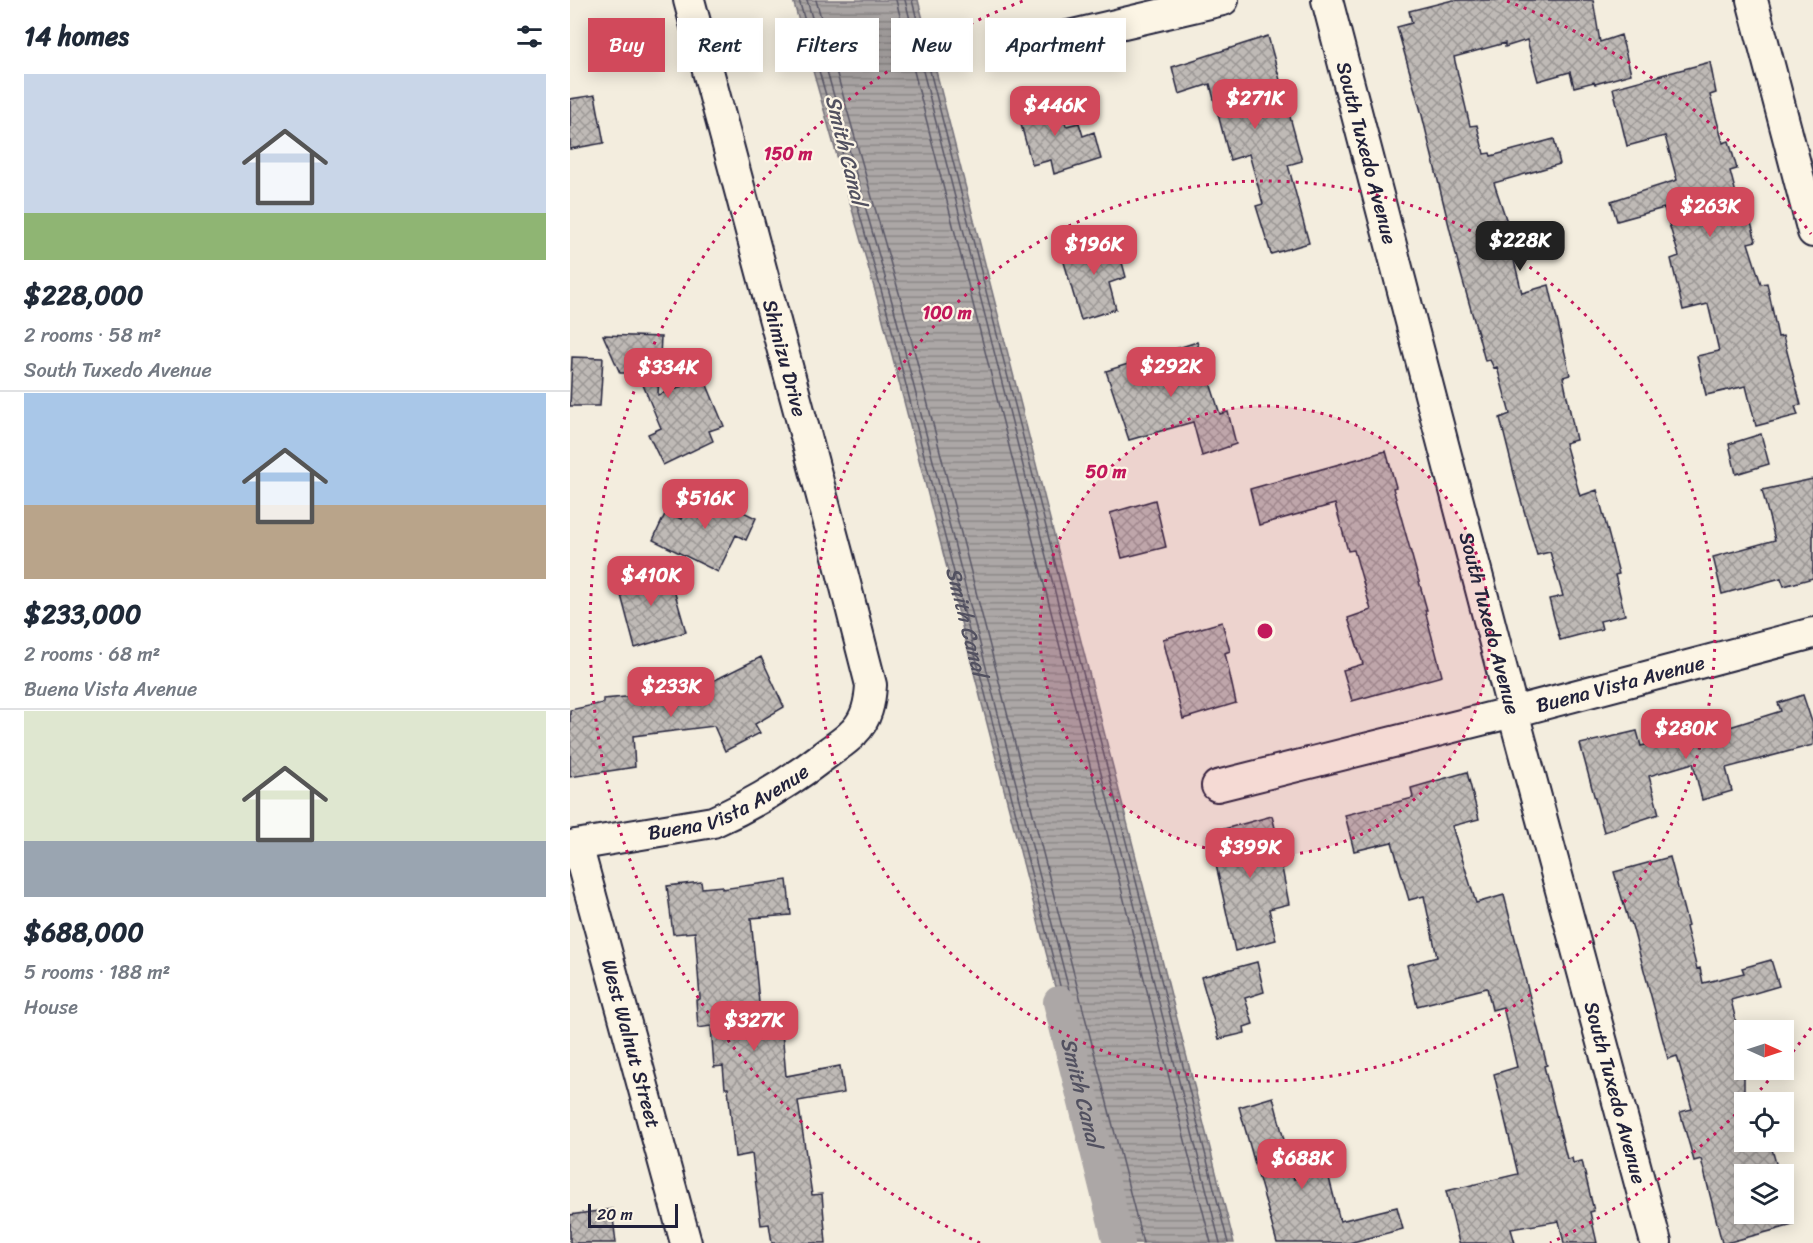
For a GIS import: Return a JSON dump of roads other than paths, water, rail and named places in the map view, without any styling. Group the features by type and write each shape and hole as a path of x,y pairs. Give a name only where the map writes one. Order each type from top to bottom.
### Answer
{"street":[{"name":"Shimizu Drive","path":"688,0 871,685 870,701 865,716"},
{"path":"1126,23 1223,0"},
{"name":"South Tuxedo Avenue","path":"1327,0 1513,712 1656,1243"},
{"path":"1752,0 1813,232"},
{"name":"Buena Vista Avenue","path":"1217,786 1513,712 1813,633"},
{"name":"Buena Vista Avenue","path":"573,845 713,822 800,774 854,732 865,716"},
{"name":"West Walnut Street","path":"573,845 686,1243"}],"water":[{"path":"793,0 918,0 923,18 891,18 891,72 936,72 1234,1243 1121,1243 881,312 813,72 879,72 879,18 798,18"}],"waterway":[{"name":"Smith Canal","path":"1059,1002 1119,1243"}]}
